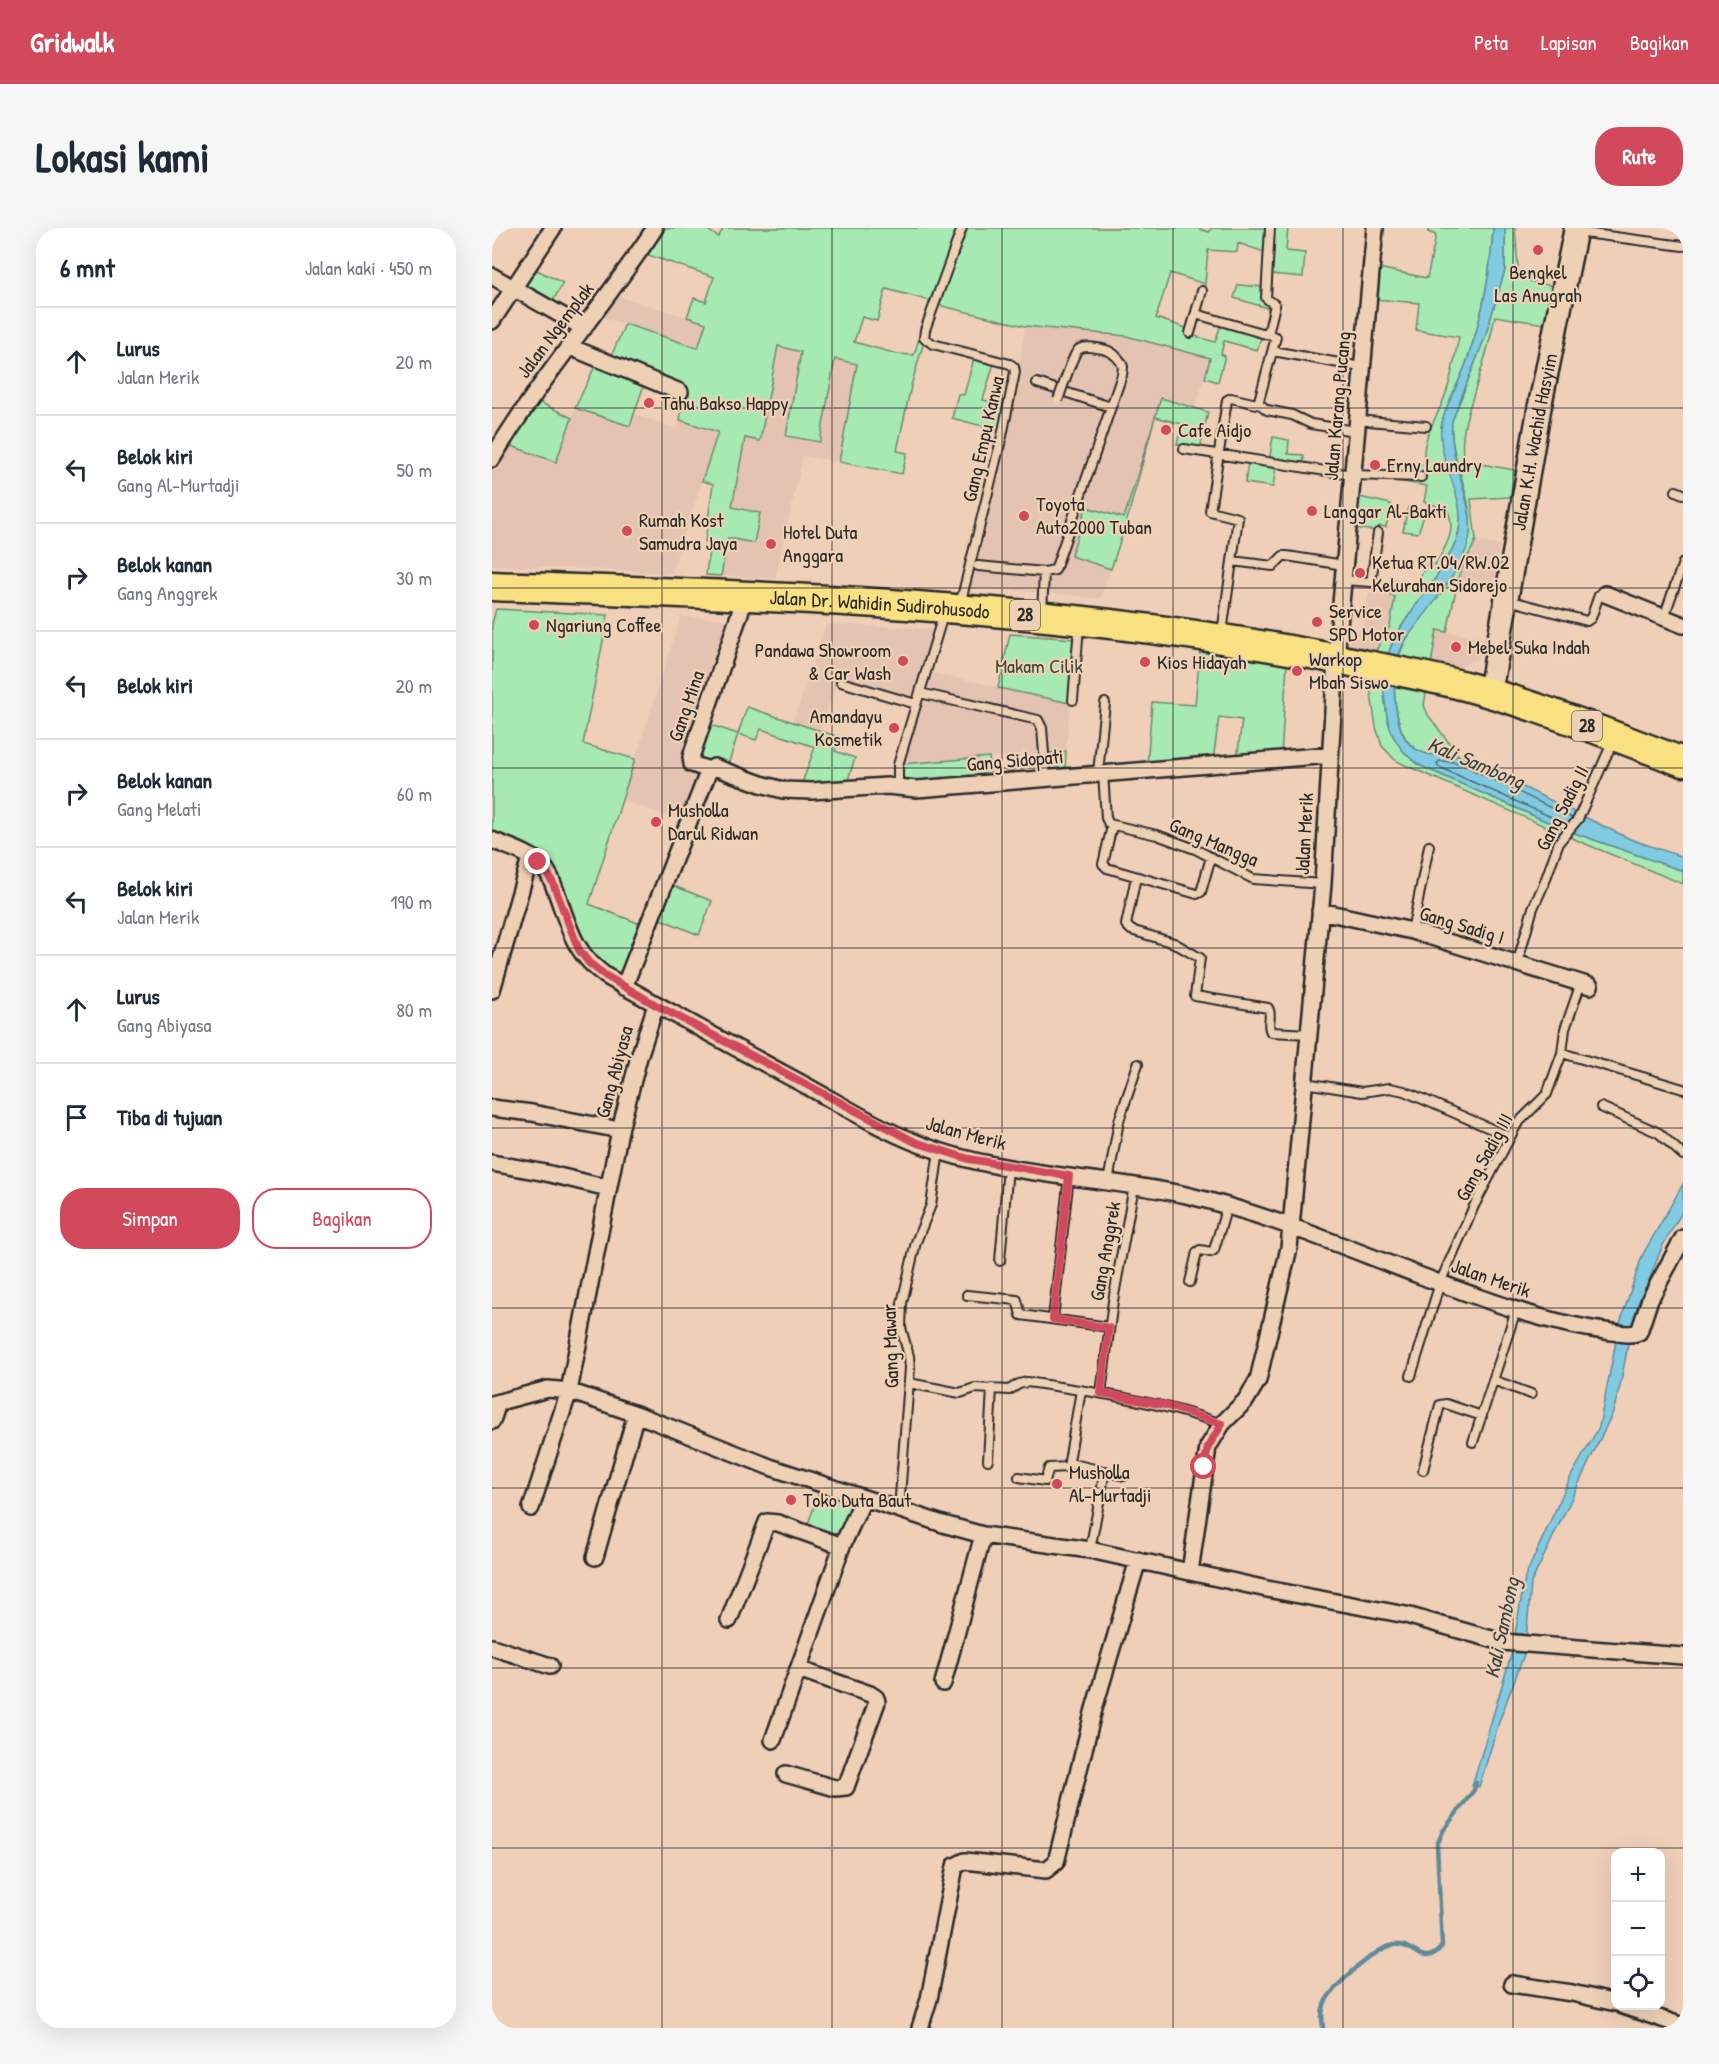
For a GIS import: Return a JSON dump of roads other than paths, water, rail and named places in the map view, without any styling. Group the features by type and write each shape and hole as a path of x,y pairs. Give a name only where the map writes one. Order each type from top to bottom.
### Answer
{"highway":[{"name":"Jalan Dr. Wahidin Sudirohusodo","path":"492,586 746,595 1080,620 1222,638 1372,666 1490,693"},
{"name":"28","path":"1490,693 1683,762"}],"street":[{"path":"492,321 553,228"},
{"name":"Jalan Ngemplak","path":"492,459 531,398 655,228"},
{"name":"Jalan Karang Pucang","path":"1336,659 1375,228"},
{"name":"Jalan K.H. Wachid Hasyim","path":"1490,693 1539,410 1576,230"},
{"path":"492,276 584,328"},
{"path":"570,346 680,392"},
{"path":"1605,594 1683,625"},
{"name":"Gang Mina","path":"709,770 694,765 691,757 746,595"},
{"name":"Jalan Merik","path":"1190,1572 1206,1456 1212,1439 1222,1424 1246,1400 1258,1380 1287,1259 1292,1226 1323,884 1336,659"},
{"name":"Gang Sidopati","path":"709,770 714,767 772,788 795,791 929,788 1330,755"},
{"path":"624,987 709,770"},
{"path":"492,840 542,865 550,877 583,957 593,967 656,1005"},
{"path":"492,990 530,858"},
{"name":"Gang Sadig I","path":"1320,911 1412,931 1586,985"},
{"name":"Jalan Merik","path":"656,1005 898,1135 939,1151 1008,1167 1185,1195 1227,1206 1292,1226 1516,1310 1578,1328 1634,1335 1639,1332 1650,1299 1683,1238"},
{"name":"Gang Abiyasa","path":"531,1508 568,1391 620,1130 639,1057 656,1005"},
{"path":"492,1108 541,1114 620,1130"},
{"path":"492,1163 608,1188"},
{"path":"492,1421 495,1404 548,1389 568,1391 636,1414 770,1467 983,1535 1090,1550 1267,1589 1406,1615 1502,1642 1683,1656"},
{"path":"595,1557 636,1414"},
{"path":"772,1740 842,1546 864,1498"},
{"path":"729,1620 767,1522 773,1521 842,1546"},
{"path":"943,1683 983,1535"},
{"path":"920,2028 929,1999 955,1866 965,1861 1046,1870 1056,1862 1094,1709 1138,1560"},
{"path":"492,1647 549,1666"},
{"path":"786,1774 838,1789 846,1787 877,1702 876,1698 870,1694 798,1669"},
{"path":"1512,1984 1611,2002"},
{"path":"1635,2010 1683,2026"}],"lane":[{"name":"Gang Empu Kanwa","path":"952,609 1002,436 1015,372 1014,367 1007,363 925,340 925,330 962,228"},
{"path":"1268,334 1275,305 1266,298 1270,228"},
{"path":"1576,230 1683,246"},
{"path":"1190,333 1203,291"},
{"path":"1196,314 1276,337 1258,404"},
{"path":"978,566 1053,571 1123,372 1122,362 1113,353 1105,350 1084,347 1079,349 1074,356 1058,400"},
{"path":"1273,351 1361,368"},
{"path":"1037,383 1111,407"},
{"path":"1222,638 1238,518 1210,511 1227,400 1231,398 1258,404 1267,410 1292,415 1311,424 1425,426"},
{"path":"1184,449 1352,475 1421,477"},
{"path":"1232,561 1275,566 1282,557 1287,556 1371,582 1378,533"},
{"path":"1664,617 1683,563"},
{"path":"1042,616 1044,572"},
{"path":"1505,600 1587,621 1591,618 1600,593 1605,594"},
{"path":"898,787 898,765 916,704 952,609"},
{"path":"1072,700 1080,620"},
{"path":"841,682 916,704"},
{"path":"920,693 1038,720 1042,728 1046,779"},
{"path":"1105,703 1101,773 1106,818 1112,825 1103,866 1198,894 1211,856"},
{"name":"Gang Sadig II","path":"1517,964 1534,906 1545,884 1559,842 1574,825 1580,814 1615,737"},
{"name":"Gang Mangga","path":"1112,825 1157,835 1211,856 1253,879 1323,884"},
{"path":"1412,931 1429,846"},
{"path":"1136,877 1126,926 1131,930 1174,943 1199,957 1195,996 1268,1008 1271,1032 1310,1034"},
{"name":"Gang Sadig III","path":"1411,1376 1440,1283 1474,1206 1521,1119 1546,1096 1562,1053 1565,1029 1586,985"},
{"path":"1562,1053 1683,1089"},
{"path":"1108,1182 1119,1121 1138,1064"},
{"path":"1305,1083 1362,1092 1390,1088 1404,1091 1510,1137"},
{"path":"1601,1107 1659,1133 1683,1155"},
{"name":"Gang Mawar","path":"899,1509 909,1383 909,1356 901,1328 903,1303 916,1242 931,1205 939,1151"},
{"path":"1000,1261 1008,1167"},
{"path":"1053,1319 1069,1176"},
{"name":"Gang Anggrek","path":"1101,1393 1109,1328 1134,1186"},
{"path":"1190,1282 1197,1252 1214,1250 1227,1206"},
{"path":"967,1295 1016,1299 1021,1315 1109,1328"},
{"path":"1473,1442 1516,1310"},
{"path":"1493,1380 1531,1394"},
{"path":"909,1383 960,1393 975,1388 1010,1390 1027,1382 1165,1405 1222,1424"},
{"path":"988,1460 992,1388"},
{"path":"1018,1477 1045,1481 1049,1468 1066,1468 1069,1463 1081,1390"},
{"path":"1423,1470 1440,1405 1446,1404 1482,1416"},
{"path":"1069,1463 1124,1476"},
{"path":"1090,1550 1105,1471"}],"water":[{"path":"1493,228 1505,228 1505,270 1485,337 1452,421 1452,442 1469,511 1470,535 1467,548 1452,576 1404,642 1398,655 1394,684 1398,721 1407,742 1419,751 1436,755 1459,756 1630,839 1683,857 1683,871 1566,830 1421,766 1401,749 1390,727 1383,682 1389,652 1409,615 1445,563 1459,531 1459,505 1441,442 1441,429 1445,412 1464,369 1477,329 1488,279"},
{"path":"1683,1184 1683,1210 1662,1247 1632,1324 1613,1412 1531,1583 1525,1652 1499,1722 1479,1787 1472,1786 1512,1652 1525,1577 1570,1478 1599,1427 1619,1326 1642,1256"}],"waterway":[{"name":"Kali Sambong","path":"1323,2028 1322,2010 1334,1989 1376,1953 1393,1945 1400,1945 1423,1956 1429,1956 1442,1946 1437,1845 1443,1831 1474,1790 1476,1783"}],"place":[{"name":"Bengkel Las Anugrah","path":"1538,250"},
{"name":"Tahu Bakso Happy","path":"649,403"},
{"name":"Cafe Aidjo","path":"1166,430"},
{"name":"Erny Laundry","path":"1375,465"},
{"name":"Langgar Al-Bakti","path":"1312,511"},
{"name":"Toyota Auto2000 Tuban","path":"1024,516"},
{"name":"Rumah Kost Samudra Jaya","path":"627,531"},
{"name":"Hotel Duta Anggara","path":"771,544"},
{"name":"Ketua RT.04/RW.02 Kelurahan Sidorejo","path":"1360,573"},
{"name":"Service SPD Motor","path":"1317,622"},
{"name":"Ngariung Coffee","path":"534,625"},
{"name":"Mebel Suka Indah","path":"1456,647"},
{"name":"Pandawa Showroom & Car Wash","path":"903,661"},
{"name":"Kios Hidayah","path":"1145,662"},
{"name":"Warkop Mbah Siswo","path":"1297,671"},
{"name":"Amandayu Kosmetik","path":"894,728"},
{"name":"Musholla Darul Ridwan","path":"656,822"},
{"name":"Musholla Al-Murtadji","path":"1057,1484"},
{"name":"Toko Duta Baut","path":"791,1500"}],"park label":[{"name":"Makam Cilik","path":"1039,666"}]}
